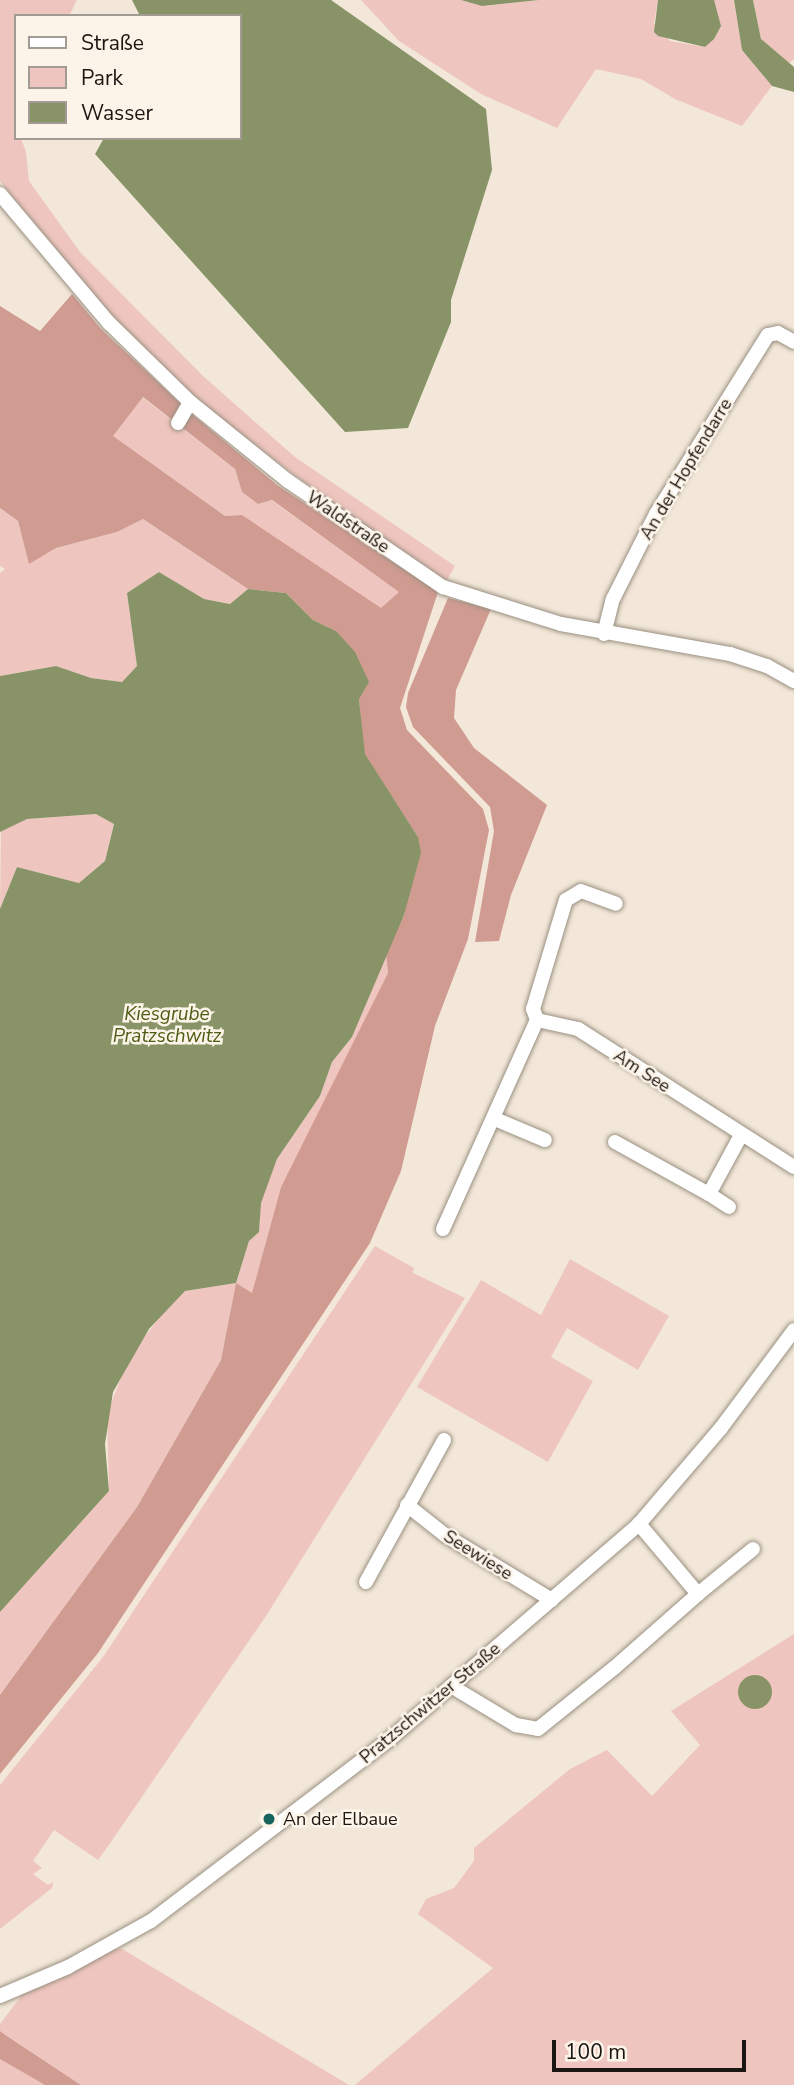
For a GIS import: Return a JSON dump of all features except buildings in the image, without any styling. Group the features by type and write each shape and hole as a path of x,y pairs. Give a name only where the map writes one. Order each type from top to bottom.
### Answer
{"street":[{"name":"Waldstraße","path":"0,194 109,323 190,402 288,481 443,587 604,634 730,653 756,661 794,681"},
{"name":"An der Hopfendarre","path":"604,634 613,599 656,514 768,335 778,333 794,342"},
{"path":"178,423 190,402"},
{"path":"443,1229 495,1119 537,1020 533,1009 566,900 581,891 616,904"},
{"name":"Am See","path":"537,1020 578,1029 740,1137 794,1167"},
{"path":"495,1119 545,1140"},
{"path":"709,1194 740,1137"},
{"path":"615,1142 729,1207"},
{"name":"Pratzschwitzer Straße","path":"0,1996 68,1967 151,1921 390,1739 639,1524 714,1436 794,1330"},
{"path":"366,1582 444,1440"},
{"name":"Seewiese","path":"407,1505 445,1535 552,1600"},
{"path":"639,1524 698,1594"},
{"path":"451,1686 516,1725 538,1729 753,1549"}],"green space":[{"path":"0,0 77,0 70,14 14,14 14,140 22,140 26,152 29,181 80,252 203,376 295,457 455,566 446,582 358,523 195,399 113,320 0,181"},
{"path":"361,0 461,0 483,6 539,0 658,0 654,23 670,41 705,47 714,0 734,0 742,50 772,86 742,126 675,99 641,79 596,69 557,128 481,94 399,41"},
{"path":"753,0 794,0 794,59 788,64 761,39"},
{"path":"142,397 235,469 242,492 258,504 271,500 400,592 381,609 242,515 225,516 112,436"},
{"path":"0,508 18,521 29,563 56,548 117,532 143,519 248,589 231,604 204,599 159,572 127,593 137,666 122,682 91,678 56,666 0,676 0,573 5,569 0,566"},
{"path":"97,814 114,823 105,861 79,883 17,867 0,909 1,831 27,819"},
{"path":"386,954 388,973 369,1017 281,1187 252,1294 236,1284 221,1360 137,1507 0,1695 0,1612 109,1491 107,1414 129,1357 173,1300 185,1291 236,1283 249,1241 259,1231 260,1203 277,1159 320,1096 332,1062 352,1037"},
{"path":"375,1246 414,1268 413,1273 465,1298 266,1616 98,1860 54,1830 33,1861 42,1868 33,1874 48,1885 53,1882 52,1888 0,1929 0,1785 103,1657"},
{"path":"570,1259 669,1316 638,1370 567,1328 551,1357 593,1381 548,1462 417,1387 481,1280 541,1315"},
{"path":"794,1634 794,2085 355,2085 493,1968 418,1914 426,1899 454,1888 474,1861 474,1848 570,1769 607,1750 652,1796 700,1745 671,1711"},
{"path":"112,1948 122,1949 349,2085 81,2085 0,2031 0,2024 22,1995"},
{"path":"1,2059 45,2085 0,2085"}],"shaded area":[{"path":"72,294 101,329 194,416 277,485 438,592 400,708 407,730 483,809 489,830 468,939 435,1026 401,1171 370,1243 98,1653 0,1774 0,1695 137,1507 221,1360 236,1283 252,1293 281,1187 388,973 386,954 404,915 418,837 364,754 359,699 336,631 313,620 286,593 248,589 143,519 117,532 56,548 29,564 18,521 0,508 0,306 40,331","holes":["143,397 235,469 242,492 258,504 272,500 399,592 381,608 242,515 225,516 113,436"]},
{"path":"448,598 491,609 456,690 454,718 474,748 547,805 511,895 499,941 475,942 494,831 490,807 413,727 406,707 408,693"},
{"path":"0,2031 81,2085 45,2085 0,2059"}],"water":[{"path":"132,0 331,0 486,109 492,170 451,300 451,322 408,428 345,432 95,154 103,140 242,140 242,14 139,14"},
{"path":"461,0 539,0 482,6"},
{"path":"658,0 714,0 721,26 714,39 705,47 658,36 654,32"},
{"path":"734,0 753,0 761,39 794,67 794,92 772,86 742,50"},
{"name":"Kiesgrube Pratzschwitz","path":"159,572 204,599 230,604 248,589 286,593 313,620 336,631 355,652 369,682 359,699 365,754 418,837 421,853 404,915 352,1037 332,1062 320,1096 277,1159 261,1203 259,1232 249,1241 236,1283 185,1291 149,1329 113,1392 105,1444 109,1491 0,1612 0,909 17,867 79,883 105,861 114,824 96,814 27,819 0,832 0,676 56,666 91,678 122,682 137,666 127,593"},
{"path":"755,1675 767,1680 772,1692 767,1704 755,1709 743,1704 738,1692 743,1680"}],"place":[{"name":"An der Elbaue","path":"269,1819"}]}
